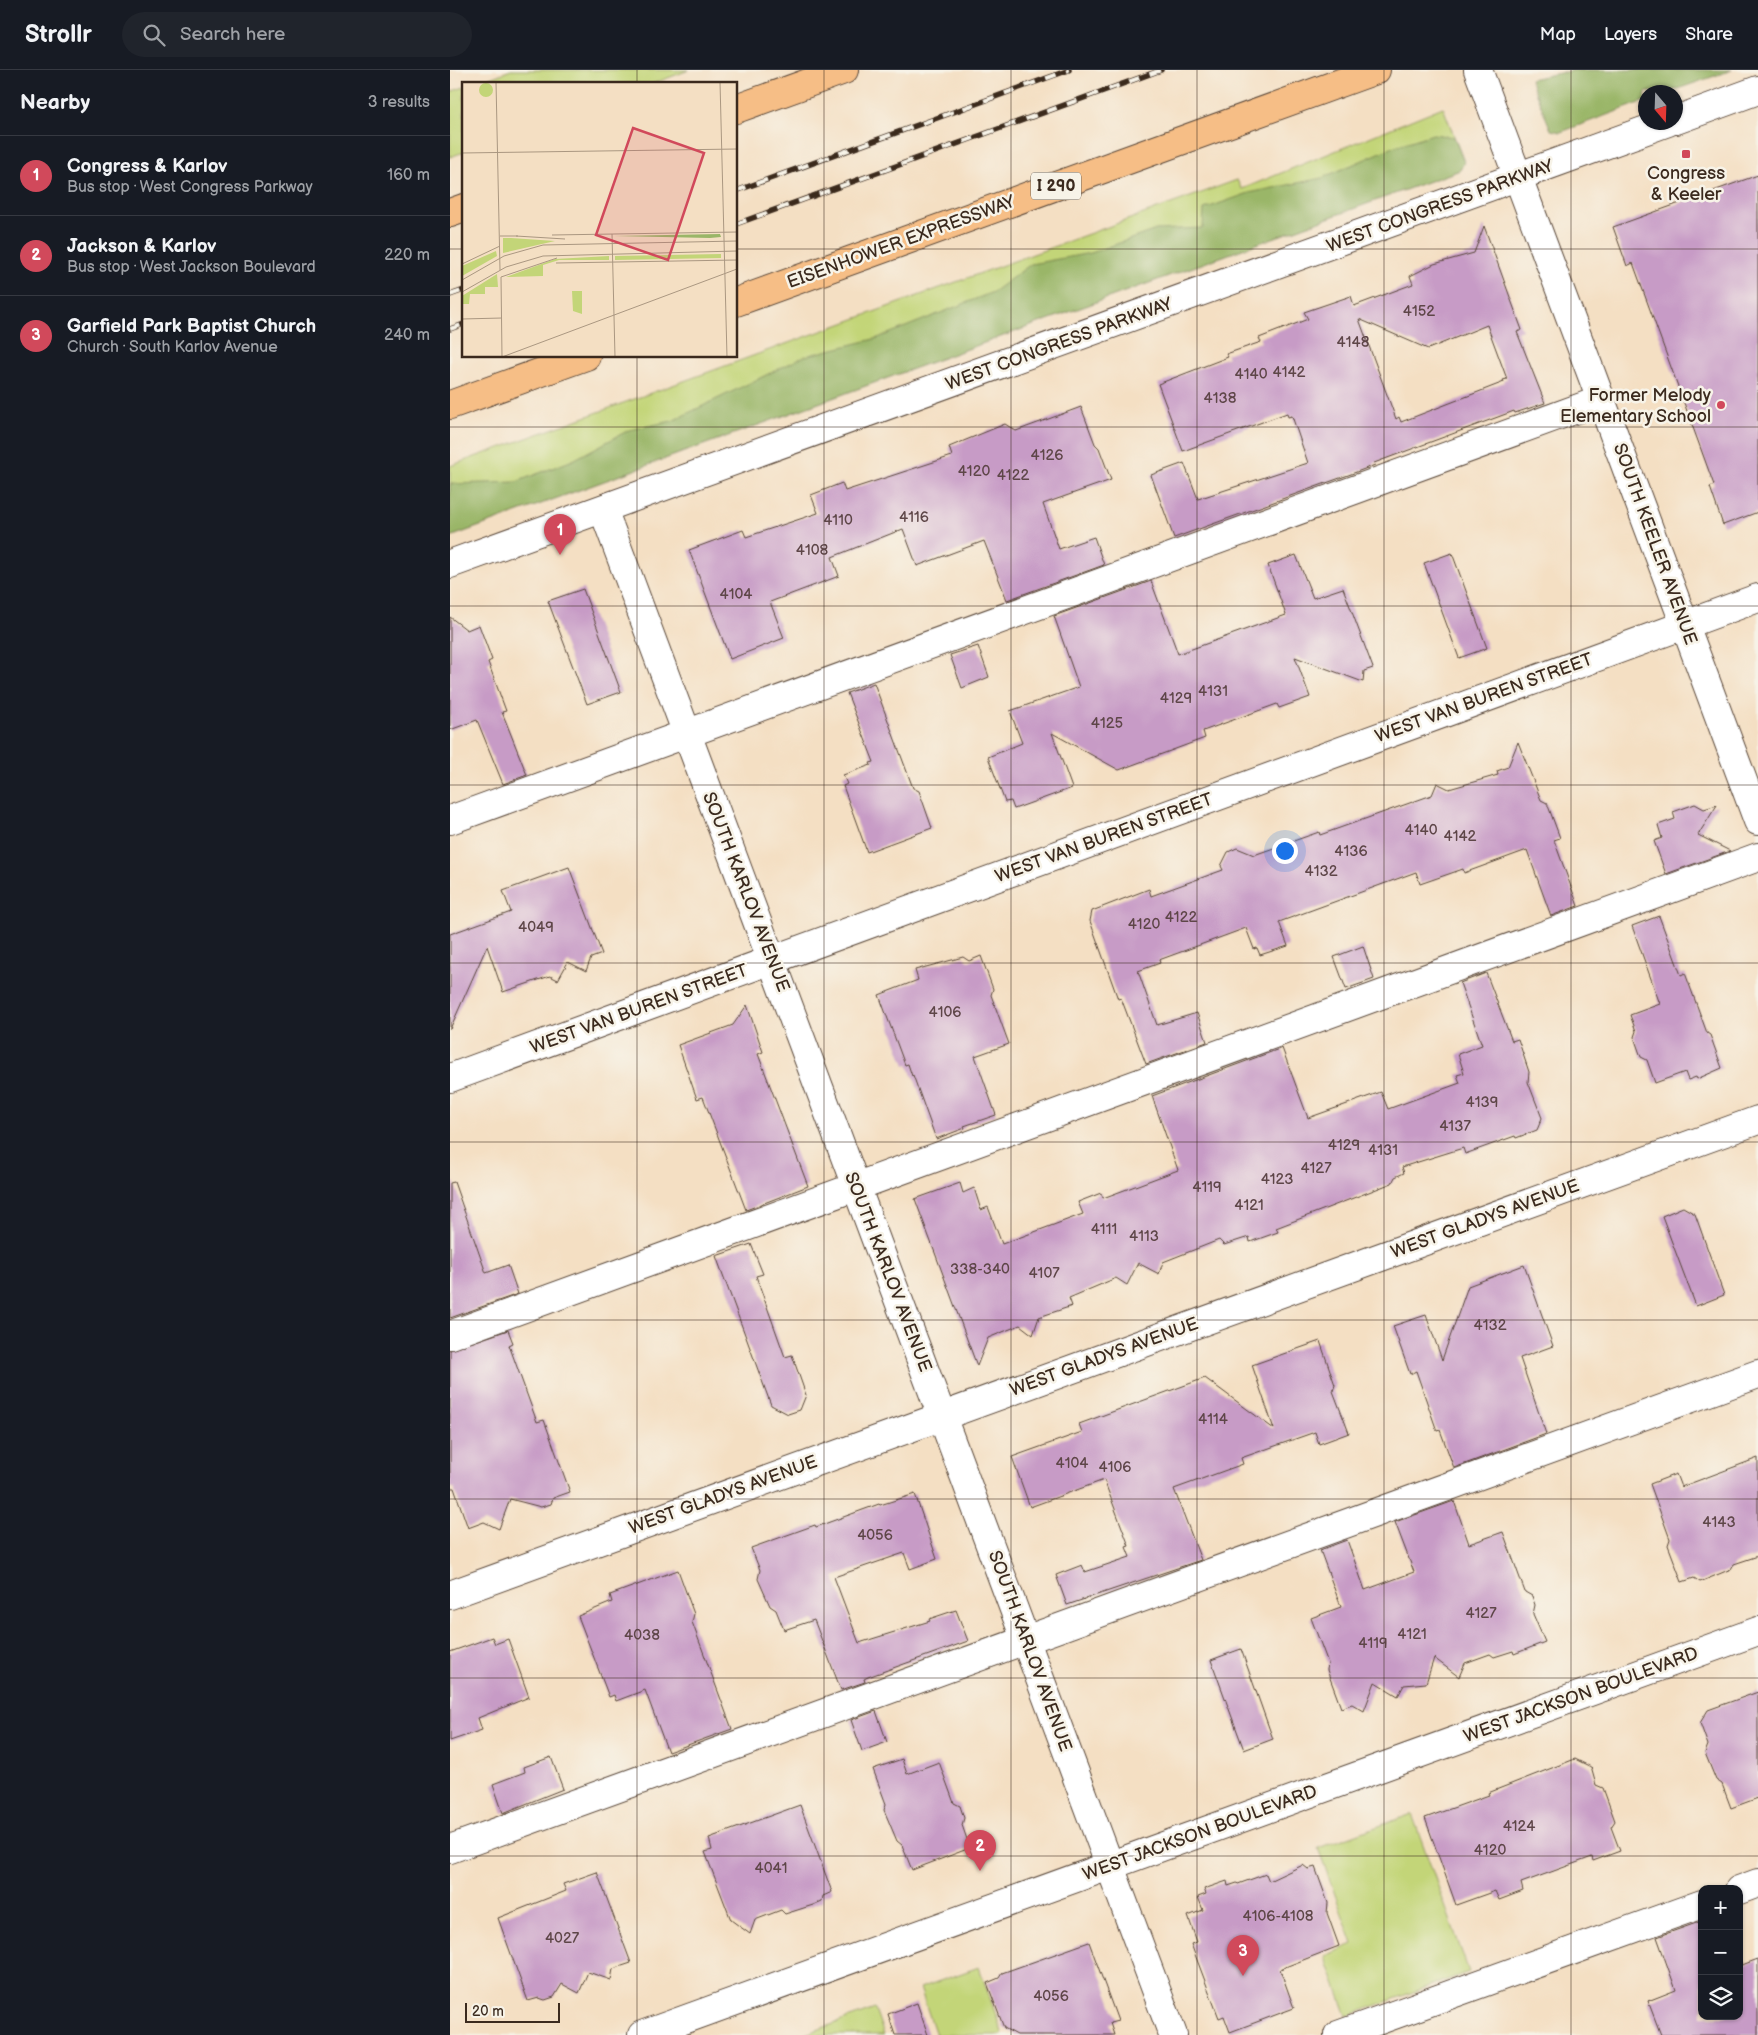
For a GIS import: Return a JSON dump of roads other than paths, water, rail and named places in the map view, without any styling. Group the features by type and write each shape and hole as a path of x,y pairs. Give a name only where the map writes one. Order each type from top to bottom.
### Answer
{"highway":[{"path":"738,108 844,70"},
{"name":"EISENHOWER EXPRESSWAY","path":"738,301 1376,70"},
{"path":"450,213 462,209"},
{"path":"450,406 581,358"}],"street":[{"name":"SOUTH KEELER AVENUE","path":"1482,80 1758,821"},
{"path":"1683,117 1758,90"},
{"name":"WEST CONGRESS PARKWAY","path":"450,564 1647,130"},
{"path":"450,820 1601,400"},
{"name":"SOUTH KARLOV AVENUE","path":"603,509 1173,2035"},
{"name":"WEST VAN BUREN STREET","path":"450,1078 1758,598"},
{"path":"450,1334 1758,857"},
{"name":"WEST GLADYS AVENUE","path":"450,1595 1758,1120"},
{"path":"450,1849 1758,1374"},
{"name":"WEST JACKSON BOULEVARD","path":"642,2035 1758,1631"},
{"path":"1743,1889 1758,1883"},
{"path":"1338,2035 1698,1905"}],"railway":[{"path":"738,190 1069,70"},
{"path":"738,223 1161,70"},
{"path":"450,295 462,291"},
{"path":"450,329 462,325"}],"place":[{"name":"Congress & Keeler","path":"1686,154"},
{"name":"Former Melody Elementary School","path":"1721,405"},
{"name":"Congress & Karlov","path":"560,555"},
{"name":"Jackson & Karlov","path":"980,1871"},
{"name":"Garfield Park Baptist Church","path":"1243,1976"}]}
